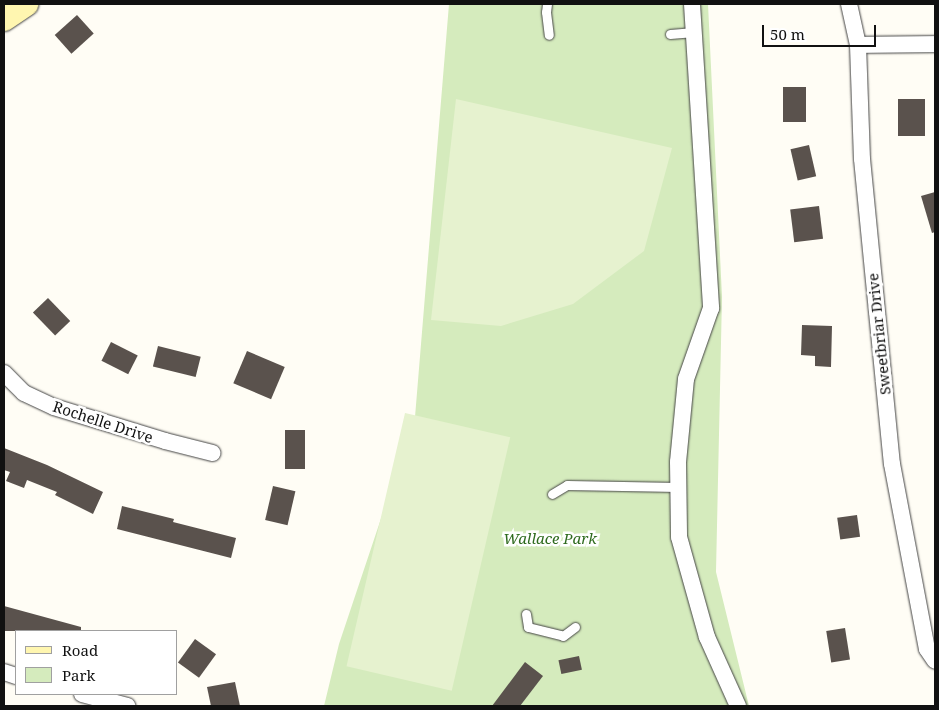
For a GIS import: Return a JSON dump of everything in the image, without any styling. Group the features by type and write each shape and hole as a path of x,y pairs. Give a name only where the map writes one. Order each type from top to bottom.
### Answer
{"street":[{"path":"4,19 26,4"},
{"path":"692,4 711,308 686,379 678,462 679,537 708,637 738,706"},
{"name":"Sweetbriar Drive","path":"849,4 858,45 862,159 892,464 927,648 935,660"},
{"path":"858,45 935,44"},
{"name":"Rochelle Drive","path":"4,373 24,393 54,407 165,441 212,453"},
{"path":"86,695 127,706"}],"lane":[{"path":"547,4 546,12 549,35"},
{"path":"670,34 694,32"},
{"path":"552,494 567,485 678,487"},
{"path":"526,614 528,626 563,636 575,627"}],"green space":[{"name":"Wallace Park","path":"449,4 708,4 722,297 716,572 749,706 324,706 339,644 415,417"},
{"path":"456,99 672,148 644,251 573,304 501,326 431,320"},
{"path":"405,413 510,437 452,691 347,666"}],"building":[{"path":"77,15 94,34 71,54 55,35"},
{"path":"783,87 806,87 806,122 783,122"},
{"path":"898,99 925,99 925,136 898,136"},
{"path":"809,145 816,176 798,180 790,149"},
{"path":"935,192 935,232 932,233 921,196"},
{"path":"819,206 823,239 794,242 790,210"},
{"path":"48,298 70,321 55,336 33,313"},
{"path":"802,325 832,326 831,367 815,366 815,356 801,355"},
{"path":"111,342 138,356 128,374 101,361"},
{"path":"158,346 201,357 196,377 153,366"},
{"path":"247,351 285,367 271,399 233,383"},
{"path":"285,430 305,430 305,469 285,469"},
{"path":"4,448 47,465 103,492 93,514 55,495 57,492 27,480 24,488 6,481 10,472 4,470"},
{"path":"273,486 295,491 288,525 265,520"},
{"path":"122,506 174,519 173,522 236,538 231,558 117,529"},
{"path":"857,515 860,537 840,540 837,518"},
{"path":"4,606 81,627 81,630 4,631"},
{"path":"845,628 850,660 831,663 826,631"},
{"path":"195,639 216,654 199,678 178,662"},
{"path":"579,656 582,670 561,674 558,660"},
{"path":"525,662 543,676 520,706 492,706"},
{"path":"235,682 240,706 211,706 207,687"}]}
